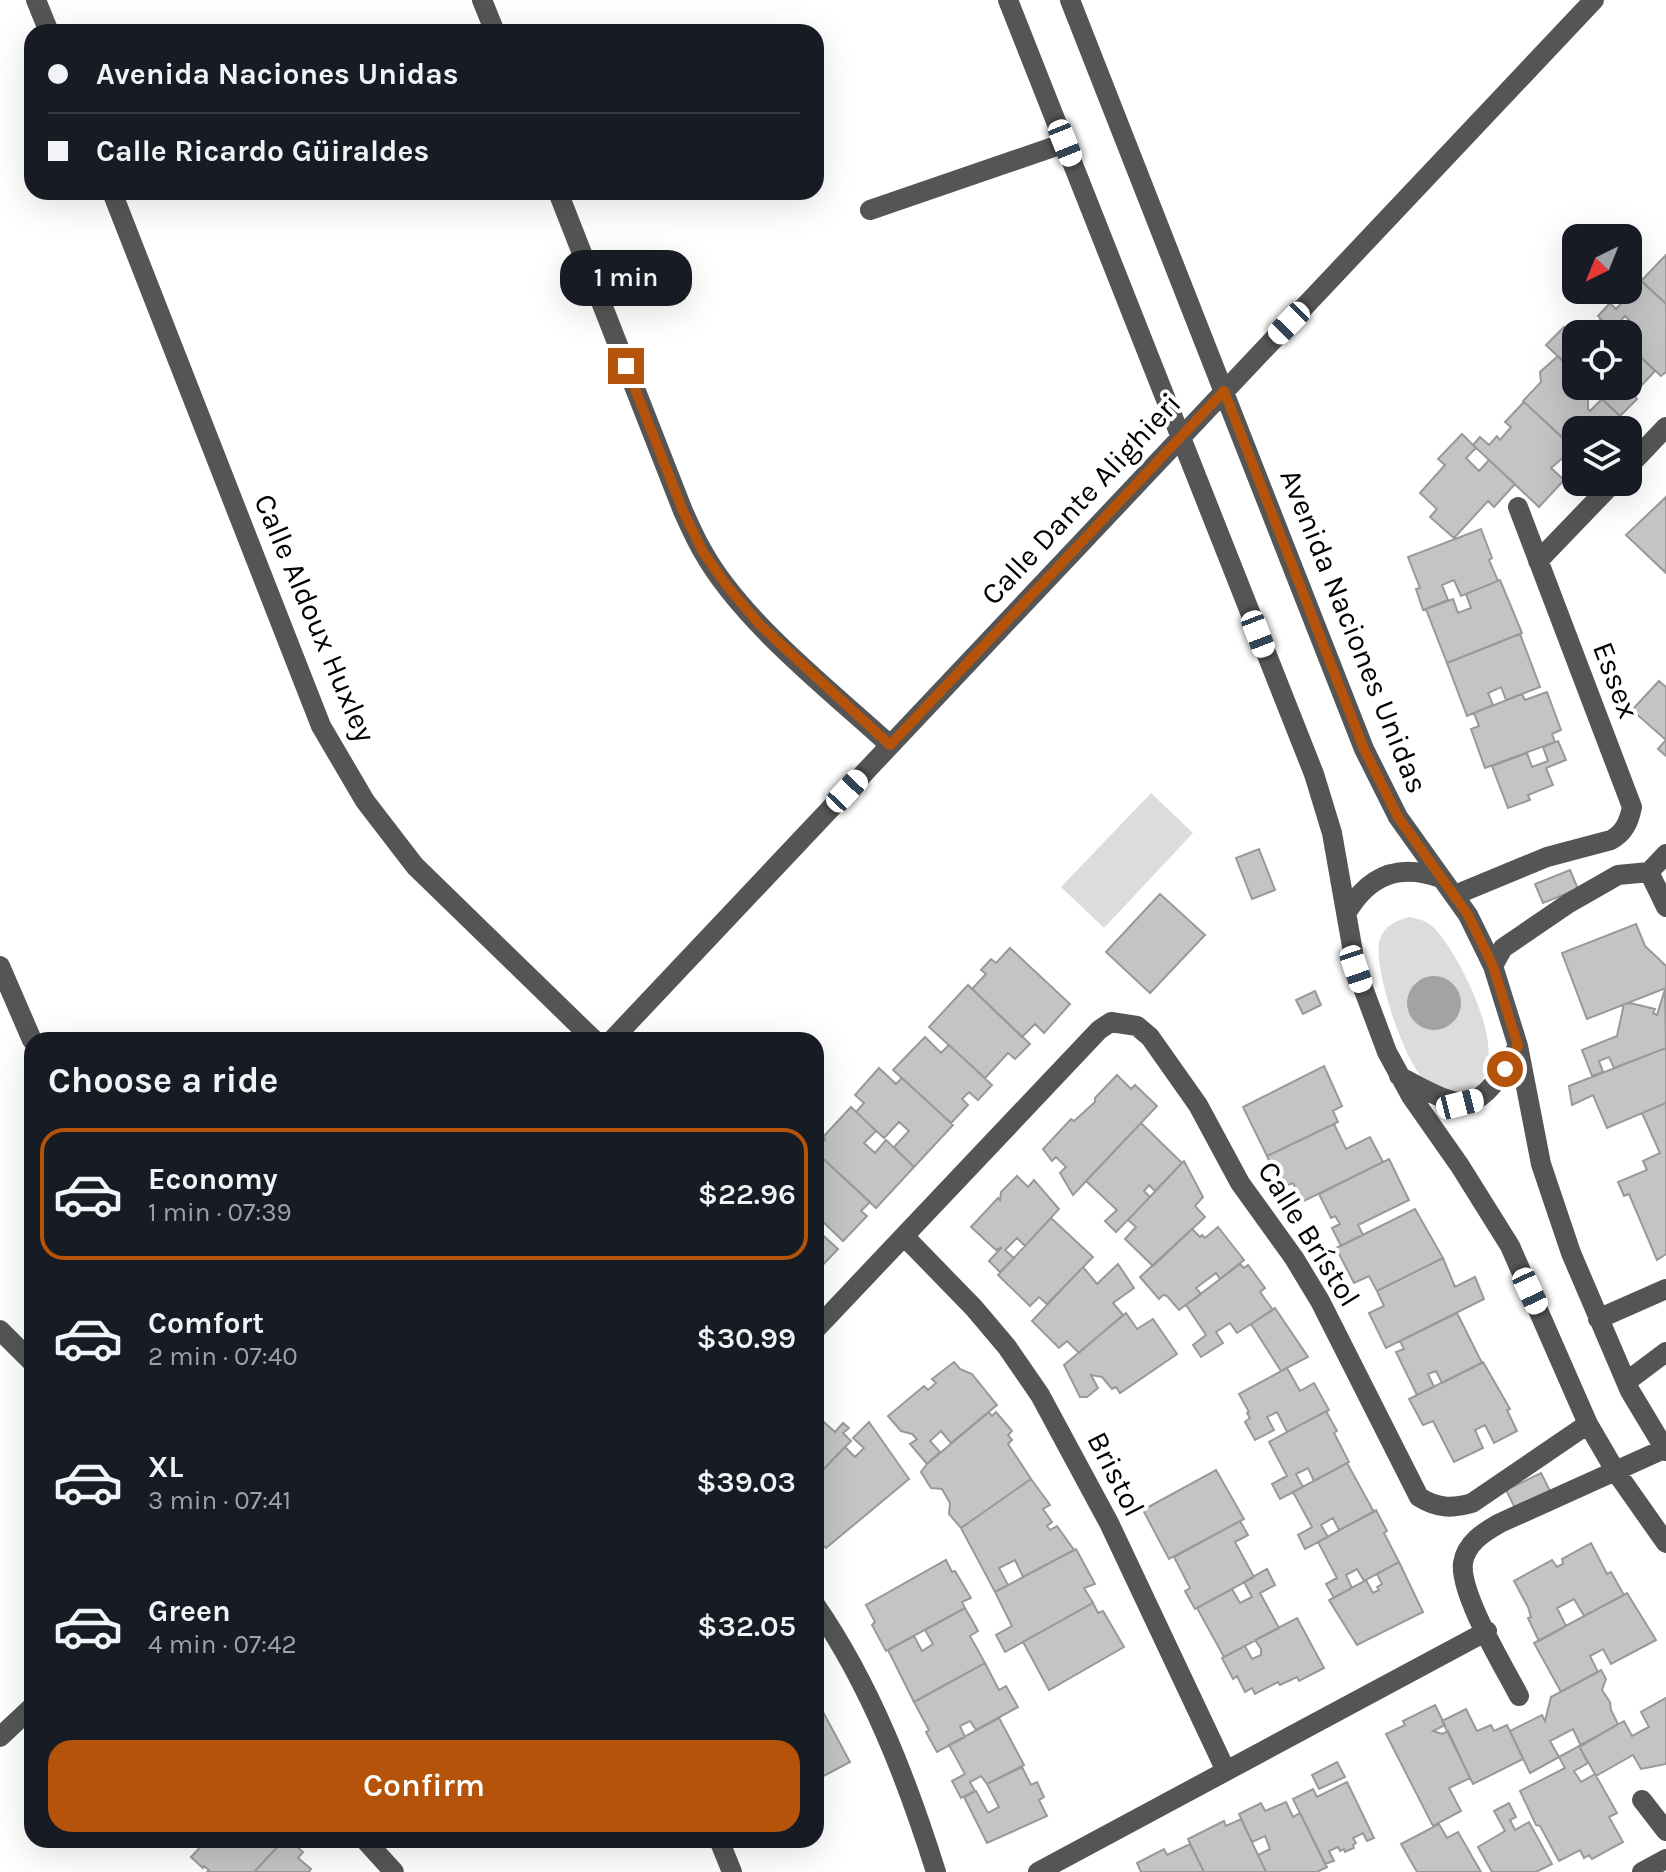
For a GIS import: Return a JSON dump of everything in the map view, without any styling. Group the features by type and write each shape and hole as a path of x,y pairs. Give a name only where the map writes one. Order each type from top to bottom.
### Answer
{"street":[{"path":"36,0 46,24"},
{"path":"482,0 492,24"},
{"path":"1008,0 1314,774 1332,833 1356,969 1387,1052 1399,1076 1510,1246 1588,1424 1616,1472 1666,1543"},
{"name":"Avenida Naciones Unidas","path":"1070,0 1364,749 1398,817 1468,915 1493,966 1518,1046 1541,1164 1571,1253 1626,1382 1665,1450"},
{"name":"Calle Dante Alighieri","path":"620,1032 1593,0"},
{"path":"870,210 1065,143"},
{"name":"Calle Aldoux Huxley","path":"115,200 321,726 365,801 415,866 586,1032"},
{"path":"561,200 683,511 703,552 760,625 890,745"},
{"path":"1642,452 1666,427"},
{"path":"1538,561 1601,496"},
{"name":"Essex","path":"1455,895 1547,857 1611,840 1620,835 1630,819 1632,807 1518,507"},
{"path":"1493,966 1503,948 1569,903 1618,875 1649,872 1666,854"},
{"path":"1347,912 1357,894 1373,881 1392,873 1413,872 1441,878"},
{"path":"1649,872 1666,907"},
{"path":"0,966 29,1032"},
{"name":"Calle Brístol","path":"904,1236 1099,1030 1111,1022 1137,1026 1150,1037 1198,1105 1240,1183 1294,1258 1320,1301 1419,1497 1432,1505 1454,1508 1472,1503 1588,1424"},
{"path":"1399,1076 1434,1095 1460,1104 1479,1099 1496,1084 1518,1046"},
{"path":"824,1321 904,1236"},
{"name":"Bristol","path":"904,1236 999,1337 1040,1395 1109,1523 1226,1771"},
{"path":"1598,1319 1666,1289"},
{"path":"0,1330 24,1354"},
{"path":"1626,1382 1666,1352"},
{"path":"1519,1696 1465,1588 1463,1563 1470,1546 1482,1533 1665,1450"},
{"path":"824,1620 866,1694 897,1761 936,1872"},
{"path":"1038,1872 1487,1631"},
{"path":"0,1737 24,1714"},
{"path":"1642,1800 1666,1831"},
{"path":"372,1848 394,1872"},
{"path":"722,1848 732,1872"},
{"path":"1642,1872 1666,1859"}],"shaded area":[{"path":"1151,793 1193,833 1104,928 1061,887"},
{"path":"1410,917 1429,924 1443,939 1480,1010 1489,1061 1483,1080 1468,1092 1448,1092 1428,1084 1410,1058 1393,1017 1381,974 1379,943 1390,925"},
{"path":"1434,976 1453,984 1461,1003 1453,1022 1434,1030 1415,1022 1407,1003 1415,984"}],"building":[{"path":"1666,255 1666,304 1642,280"},
{"path":"1642,281 1666,304 1666,372 1661,376 1642,358 1642,320 1629,320 1625,316 1621,320 1602,320 1598,316 1609,304 1616,309 1621,304 1642,304"},
{"path":"1562,329 1562,360 1546,345"},
{"path":"1558,356 1562,360 1562,400 1588,400 1590,411 1603,400 1620,416 1562,416 1562,437 1523,401 1541,382 1540,372"},
{"path":"1642,358 1655,371 1642,385"},
{"path":"1603,400 1636,400 1620,416"},
{"path":"1524,402 1562,437 1562,458 1551,468 1562,478 1562,482 1539,507 1473,445 1480,437 1489,445 1497,436 1500,440 1511,427 1505,422"},
{"path":"1462,434 1476,448 1466,458 1479,471 1489,460 1515,484 1494,507 1488,501 1454,538 1430,517 1437,509 1420,493 1445,465 1438,459"},
{"path":"1666,497 1666,573 1626,535"},
{"path":"1481,529 1498,581 1461,596 1454,580 1442,585 1448,600 1423,610 1416,589 1420,588 1408,557"},
{"path":"1500,580 1522,633 1447,663 1426,609 1453,599 1458,613 1471,608 1466,594"},
{"path":"1520,634 1540,687 1506,700 1501,687 1488,693 1493,705 1467,716 1447,663"},
{"path":"1659,681 1666,687 1666,740 1632,710"},
{"path":"1547,692 1561,730 1552,734 1555,742 1485,768 1471,729 1479,726 1474,713 1522,694 1525,700"},
{"path":"1666,740 1666,756 1658,749"},
{"path":"1558,741 1566,760 1546,768 1553,785 1528,795 1530,800 1508,808 1492,766 1527,753 1532,767 1548,761 1543,747"},
{"path":"1259,849 1275,890 1252,899 1236,858"},
{"path":"1570,870 1578,889 1543,903 1535,884"},
{"path":"1160,894 1205,935 1150,993 1106,952"},
{"path":"1636,924 1645,946 1666,966 1666,988 1587,1019 1562,953"},
{"path":"1010,948 1070,1004 1044,1033 1035,1024 1022,1037 972,989 986,974 981,970 991,959 996,963"},
{"path":"968,985 1030,1044 1015,1059 1008,1053 985,1078 929,1027"},
{"path":"1665,989 1666,1048 1614,1068 1609,1057 1599,1061 1603,1072 1592,1076 1582,1050 1617,1036 1624,1004 1655,1009 1653,1013 1657,1015"},
{"path":"1315,991 1321,1005 1303,1014 1296,1000"},
{"path":"925,1037 941,1053 949,1045 992,1085 978,1100 969,1092 962,1099 968,1105 951,1123 893,1070"},
{"path":"1666,1048 1666,1103 1607,1128 1593,1095 1572,1105 1569,1086"},
{"path":"1324,1066 1342,1106 1333,1111 1338,1122 1267,1156 1243,1107"},
{"path":"879,1068 896,1084 902,1078 953,1125 914,1167 894,1147 909,1131 899,1122 884,1138 856,1112 864,1103 855,1095"},
{"path":"1117,1075 1131,1089 1135,1085 1157,1106 1073,1195 1060,1173 1066,1167 1056,1157 1052,1161 1043,1149 1071,1119 1074,1121 1095,1102 1095,1098"},
{"path":"1666,1103 1666,1254 1657,1260 1629,1194 1624,1196 1618,1182 1647,1170 1643,1161 1660,1153 1642,1113"},
{"path":"851,1107 876,1131 864,1143 875,1153 886,1140 914,1167 876,1208 824,1159 824,1136"},
{"path":"1141,1123 1182,1163 1155,1191 1149,1185 1144,1191 1150,1197 1116,1232 1105,1221 1117,1210 1086,1181"},
{"path":"1334,1124 1346,1149 1370,1137 1383,1162 1302,1202 1293,1183 1281,1188 1267,1156"},
{"path":"824,1159 870,1202 861,1211 867,1216 843,1241 824,1223"},
{"path":"1389,1159 1409,1200 1358,1225 1363,1235 1341,1246 1332,1228 1340,1224 1335,1216 1331,1218 1319,1194"},
{"path":"1184,1161 1203,1197 1195,1206 1205,1217 1153,1266 1125,1239 1136,1227 1128,1220"},
{"path":"1017,1176 1028,1187 1034,1180 1059,1209 1025,1246 1017,1238 1005,1250 1014,1258 1000,1272 989,1261 1002,1247 996,1250 971,1227 998,1198 1000,1200 1001,1192"},
{"path":"1415,1209 1443,1258 1377,1291 1369,1276 1354,1283 1336,1248"},
{"path":"1051,1218 1093,1257 1047,1304 1039,1297 1030,1306 998,1275"},
{"path":"1218,1227 1244,1260 1220,1279 1216,1273 1196,1288 1201,1294 1179,1310 1167,1296 1159,1299 1140,1277 1192,1229 1205,1238"},
{"path":"824,1236 838,1249 824,1264"},
{"path":"1443,1258 1455,1287 1475,1277 1484,1299 1386,1348 1369,1313 1384,1306 1377,1291"},
{"path":"1118,1264 1134,1288 1113,1303 1123,1315 1079,1353 1067,1341 1059,1348 1032,1321 1083,1267 1097,1284"},
{"path":"1240,1264 1244,1268 1248,1265 1265,1288 1260,1292 1273,1310 1237,1333 1230,1323 1216,1332 1223,1343 1201,1357 1193,1345 1206,1335 1186,1305"},
{"path":"1275,1308 1308,1357 1281,1371 1251,1324"},
{"path":"1126,1313 1137,1329 1153,1319 1177,1354 1120,1393 1102,1377 1091,1375 1098,1388 1087,1397 1080,1397 1064,1365"},
{"path":"1457,1313 1482,1363 1442,1383 1436,1371 1428,1374 1434,1387 1417,1395 1396,1352 1404,1349 1400,1341"},
{"path":"954,1362 960,1369 972,1374 997,1405 951,1443 941,1431 930,1441 940,1452 927,1464 910,1444 917,1439 901,1431 888,1416 924,1386 928,1390 936,1383 932,1379"},
{"path":"1483,1362 1510,1409 1507,1410 1517,1431 1494,1443 1485,1425 1475,1430 1483,1448 1454,1462 1433,1421 1423,1425 1409,1399"},
{"path":"1287,1368 1300,1391 1314,1383 1329,1410 1287,1432 1277,1412 1267,1417 1274,1430 1255,1440 1245,1422 1250,1418 1249,1412 1239,1394"},
{"path":"1326,1411 1349,1462 1314,1481 1308,1468 1296,1474 1303,1487 1280,1499 1272,1484 1287,1476 1269,1442"},
{"path":"989,1412 992,1416 996,1412 1012,1431 1008,1435 1012,1440 1008,1444 1031,1479 961,1528 949,1514 950,1503 942,1489 931,1488 921,1472"},
{"path":"824,1422 835,1432 843,1423 849,1428 843,1433 851,1441 824,1469"},
{"path":"869,1422 909,1479 826,1548 824,1469 845,1447 855,1457 864,1448 853,1438"},
{"path":"1347,1463 1374,1512 1339,1530 1333,1518 1321,1525 1328,1537 1305,1549 1298,1535 1312,1527 1293,1492"},
{"path":"1216,1470 1244,1519 1169,1559 1143,1510"},
{"path":"1541,1473 1550,1491 1515,1508 1506,1490"},
{"path":"1031,1479 1050,1505 1043,1509 1052,1522 1047,1526 1050,1530 1057,1526 1074,1550 1023,1577 1015,1560 999,1568 1008,1585 995,1592 961,1528"},
{"path":"1376,1510 1399,1562 1364,1581 1357,1569 1346,1575 1352,1588 1334,1598 1326,1584 1337,1578 1318,1542"},
{"path":"1240,1521 1248,1535 1235,1542 1254,1577 1195,1609 1185,1591 1190,1588 1174,1557"},
{"path":"1591,1543 1607,1574 1611,1572 1624,1595 1584,1616 1574,1599 1557,1608 1566,1626 1539,1641 1528,1618 1531,1617 1528,1607 1514,1581 1552,1560 1557,1567 1563,1564 1562,1559"},
{"path":"1076,1549 1095,1584 1084,1588 1093,1603 1005,1652 996,1635 1012,1626 995,1592"},
{"path":"946,1560 971,1598 962,1602 965,1608 886,1651 872,1625 875,1622 866,1605"},
{"path":"1399,1562 1423,1612 1357,1645 1329,1600 1366,1580 1373,1593 1379,1590 1377,1587 1382,1584 1377,1574"},
{"path":"1267,1569 1275,1585 1260,1593 1279,1628 1224,1657 1197,1608 1232,1589 1240,1603 1252,1597 1244,1582"},
{"path":"1627,1593 1656,1640 1611,1664 1603,1649 1590,1656 1598,1672 1561,1692 1534,1643"},
{"path":"1093,1603 1098,1613 1103,1611 1124,1647 1049,1690 1023,1642"},
{"path":"965,1608 978,1631 970,1636 985,1663 914,1702 888,1650 914,1636 922,1651 933,1644 925,1630"},
{"path":"1297,1618 1324,1668 1299,1681 1297,1677 1280,1685 1278,1682 1255,1694 1252,1688 1245,1692 1237,1676 1233,1679 1222,1658 1245,1646 1252,1659 1261,1655 1255,1640"},
{"path":"985,1663 999,1690 1006,1686 1018,1707 976,1730 970,1721 960,1726 965,1737 937,1752 914,1702"},
{"path":"1601,1670 1606,1679 1602,1690 1618,1724 1581,1746 1573,1729 1550,1741 1559,1757 1530,1773 1510,1731 1542,1715 1545,1721 1551,1697"},
{"path":"1666,1698 1666,1764 1641,1769 1633,1755 1596,1776 1579,1746 1624,1721 1632,1736 1649,1727 1641,1712"},
{"path":"1435,1705 1445,1725 1433,1731 1442,1734 1448,1731 1470,1778 1449,1788 1461,1811 1433,1826 1386,1734 1405,1725 1403,1721"},
{"path":"1466,1709 1477,1731 1491,1725 1494,1731 1507,1725 1523,1759 1473,1784 1442,1721"},
{"path":"824,1714 850,1762 824,1776"},
{"path":"999,1718 1024,1765 987,1784 981,1776 970,1782 975,1791 961,1798 952,1781 965,1774 949,1745"},
{"path":"1579,1746 1588,1763 1574,1771 1581,1782 1595,1774 1617,1813 1609,1817 1623,1842 1592,1859 1589,1855 1584,1858 1580,1850 1559,1861 1540,1826 1536,1825 1520,1791 1565,1768 1559,1757"},
{"path":"1337,1762 1345,1777 1319,1789 1312,1775"},
{"path":"1022,1767 1031,1785 1037,1782 1044,1797 1039,1800 1047,1816 987,1843 964,1797 976,1791 988,1813 999,1807 987,1784"},
{"path":"1347,1782 1374,1838 1367,1841 1363,1833 1353,1838 1356,1843 1354,1848 1345,1852 1338,1847 1329,1851 1334,1861 1325,1864 1293,1799 1313,1789 1317,1797"},
{"path":"1286,1802 1293,1817 1300,1813 1327,1867 1317,1872 1266,1872 1258,1855 1270,1849 1265,1836 1252,1842 1239,1814 1261,1803 1265,1811"},
{"path":"1509,1803 1516,1817 1510,1820 1515,1830 1529,1822 1552,1864 1536,1872 1492,1872 1478,1847 1505,1831 1494,1811"},
{"path":"1241,1819 1266,1872 1204,1872 1188,1839 1224,1821 1226,1826"},
{"path":"1439,1824 1447,1838 1458,1832 1481,1872 1417,1872 1401,1844"},
{"path":"1190,1844 1204,1872 1141,1872 1137,1863 1164,1849 1167,1855"},
{"path":"199,1848 276,1848 254,1872 207,1872 209,1870 191,1857"},
{"path":"276,1848 298,1848 303,1852 298,1858 311,1869 309,1872 254,1872"}],"route":[{"path":"626,366 683,511 703,552 760,625 890,745 1224,391 1364,749 1385,794 1416,845 1468,915 1493,966 1518,1046 1505,1069"}]}
